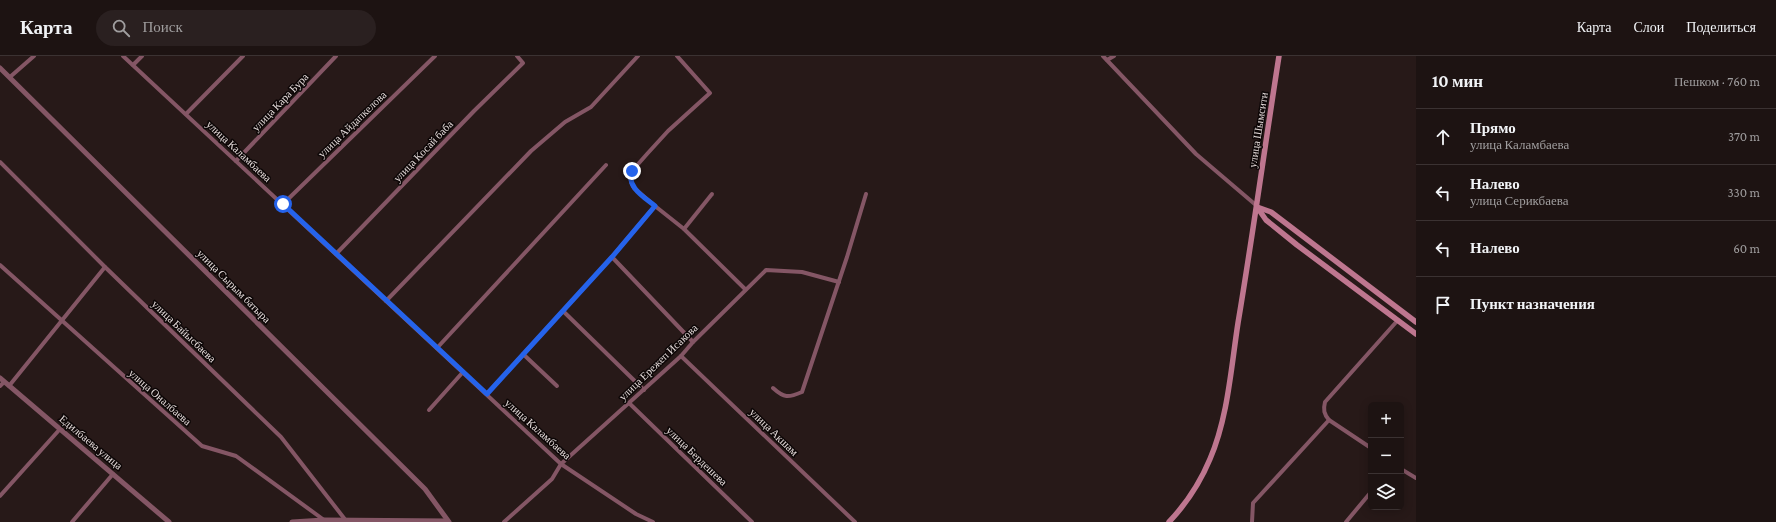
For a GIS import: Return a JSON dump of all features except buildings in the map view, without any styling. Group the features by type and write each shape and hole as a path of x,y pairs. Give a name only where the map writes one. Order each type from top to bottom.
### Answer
{"main road":[{"name":"улица Шымсити","path":"1169,522 1191,497 1203,477 1217,439 1227,395 1279,56"},
{"path":"1257,207 1266,220 1297,245 1416,334"},
{"path":"1257,207 1272,212 1416,322"}],"street":[{"path":"10,77 34,56"},
{"name":"улица Каламбаева","path":"123,56 561,464 636,514 652,522"},
{"path":"133,65 142,56"},
{"path":"186,114 243,56"},
{"name":"улица Кара Бура","path":"236,161 336,56"},
{"name":"улица Айдапкелова","path":"283,204 435,56"},
{"name":"улица Косай баба","path":"336,254 474,111 523,63 518,56"},
{"path":"386,300 531,151 565,122 591,107 638,56"},
{"path":"677,56 710,93 668,131 632,171 630,176 631,182 634,188 684,229 745,289"},
{"path":"1103,56 1196,154 1257,207"},
{"path":"1107,60 1114,56"},
{"name":"улица Сырым батыра","path":"0,68 425,488 449,522"},
{"name":"улица Байысбаева","path":"0,162 105,267 281,437 347,521"},
{"path":"437,348 606,165"},
{"path":"684,229 712,194"},
{"path":"773,388 781,395 791,397 802,392 839,282 866,194"},
{"path":"487,394 612,257 655,206"},
{"path":"612,257 693,342"},
{"name":"улица Оналбаева","path":"0,265 202,446 236,456 324,520"},
{"path":"9,386 105,267"},
{"name":"улица Ережеп Исакова","path":"504,522 552,479 561,464 681,356 745,289 766,270 802,272 839,282"},
{"path":"562,311 644,390"},
{"path":"1368,446 1329,420 1325,416 1323,410 1325,402 1398,320"},
{"path":"523,354 557,386"},
{"name":"улица Акшам","path":"681,356 854,522"},
{"path":"429,410 463,372"},
{"path":"0,386 2,380"},
{"name":"Едилбаева улица","path":"2,380 169,522"},
{"name":"улица Бердешева","path":"629,403 752,522"},
{"path":"1252,522 1253,503 1329,420"},
{"path":"0,496 60,429"},
{"path":"1404,470 1416,478"},
{"path":"72,522 113,474"},
{"path":"1346,522 1368,496"},
{"path":"292,522 324,520 449,522"}],"route":[{"path":"283,204 487,394 612,257 655,206 634,188 630,176 632,171"}]}
